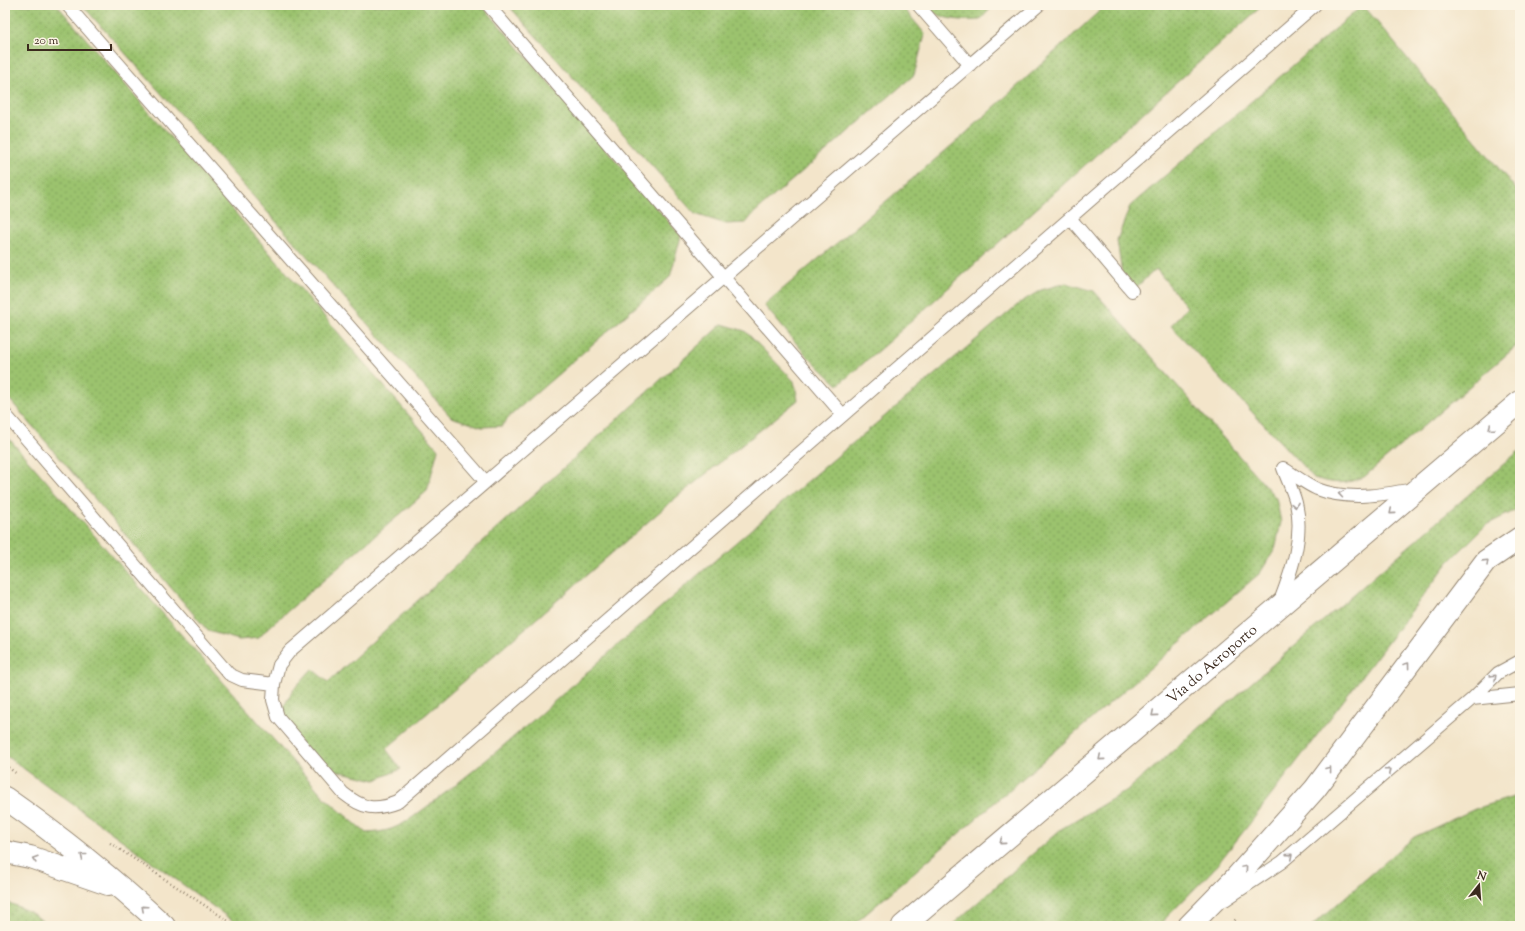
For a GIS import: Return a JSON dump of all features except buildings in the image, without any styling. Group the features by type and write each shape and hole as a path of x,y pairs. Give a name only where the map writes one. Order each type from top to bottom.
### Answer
{"street":[{"name":"Via do Aeroporto","path":"903,926 1421,488 1520,402"},
{"path":"1194,922 1315,789 1486,561 1520,538"},
{"path":"5,798 55,833 125,890 164,926"},
{"path":"5,852 30,857 125,890"}],"lane":[{"path":"67,5 486,482"},
{"path":"488,5 843,415"},
{"path":"918,5 970,65"},
{"path":"1039,5 290,651 279,665 274,684 273,700 278,717 343,794 355,803 369,808 384,808 398,802 1316,5"},
{"path":"1070,218 1132,291"},
{"path":"5,414 229,674 242,680 274,684"},
{"path":"1277,610 1295,563 1298,534 1296,504 1283,468 1317,489 1341,495 1376,495 1421,488"},
{"path":"1194,922 1282,862 1472,699 1498,673 1520,661"},
{"path":"1472,699 1520,694"}],"path":[{"path":"5,765 23,779"},
{"path":"108,842 236,926"}],"green space":[{"path":"5,5 57,5 438,449 427,491 267,629 259,638 239,640 208,631 5,394"},
{"path":"82,5 482,5 681,236 670,277 510,416 502,426 482,427 451,417"},
{"path":"508,5 901,5 925,34 914,75 754,213 746,223 726,224 695,214"},
{"path":"924,5 994,5 980,20 957,20 942,17 929,10"},
{"path":"1106,5 1263,5 887,343 838,385 806,355 764,305 965,134"},
{"path":"1363,5 1520,194 1520,343 1364,477 1339,483 1314,478 1171,326 1187,307 1156,269 1132,291 1123,281 1117,240 1130,206"},
{"path":"1066,283 1094,291 1276,498 1281,522 1275,549 1260,573 852,926 240,926 5,755 5,434 324,797 366,833 379,832 391,829 407,821 473,771 738,541 1021,302 1041,290"},
{"path":"722,324 745,331 794,381 798,400 672,501 386,749 401,769 375,780 321,767 278,717 293,690 312,669 328,682"},
{"path":"1520,450 1520,508 1486,525 1448,563 1212,871 1158,926 951,926 1061,829 1129,789"},
{"path":"1520,795 1520,926 1312,926 1414,837 1475,809"},
{"path":"5,901 30,912 50,926 5,926"}]}
